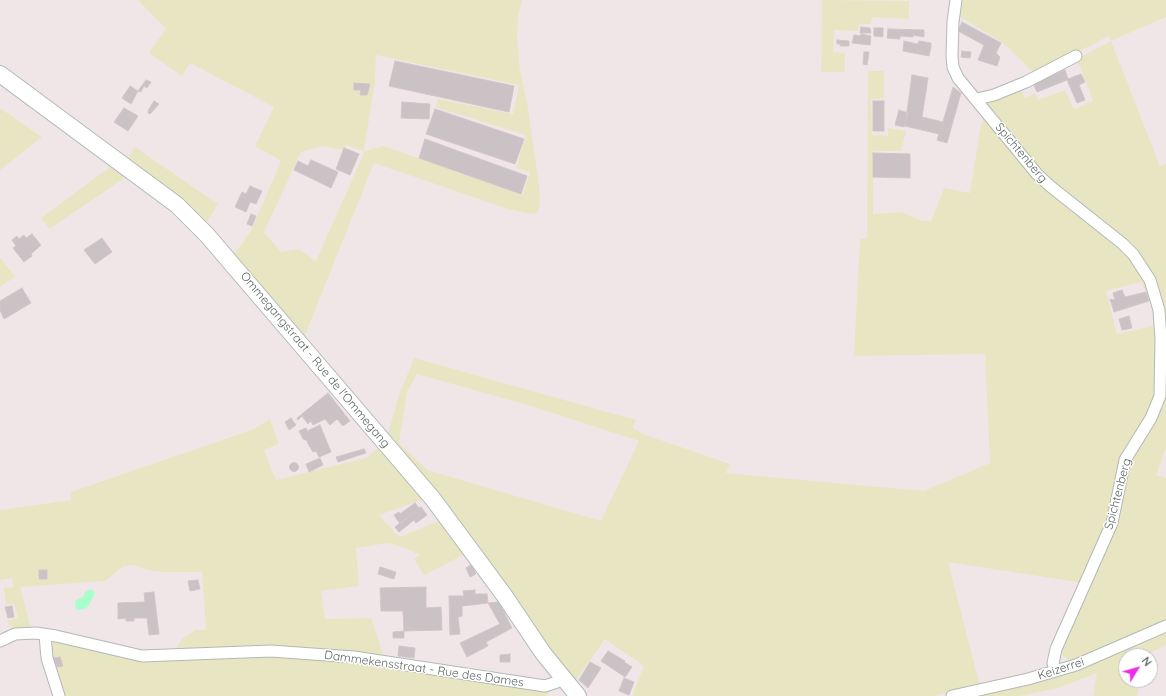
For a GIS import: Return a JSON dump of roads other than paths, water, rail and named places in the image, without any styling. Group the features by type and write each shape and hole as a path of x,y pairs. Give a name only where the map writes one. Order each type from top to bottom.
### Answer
{"main road":[{"name":"Ommegangstraat - Rue de l'Ommegang","path":"0,74 177,205 207,235 433,499 504,595 535,642 578,696"}],"street":[{"name":"Spichtenberg","path":"956,0 953,22 953,67 958,78 977,99 1022,157 1050,186 1123,244 1136,258 1150,280 1158,310 1161,339 1160,396 1151,418 1125,460 1112,523 1056,650 1052,663 1055,671"},
{"path":"977,99 994,96 1026,82 1076,56"},
{"name":"Keizerrei","path":"952,696 1028,679 1076,665 1166,626"},
{"name":"Dammekensstraat - Rue des Dames","path":"0,641 20,633 56,636 142,656 271,651 354,657 545,686 557,682 563,677"},
{"path":"45,635 47,658 59,696"}]}
